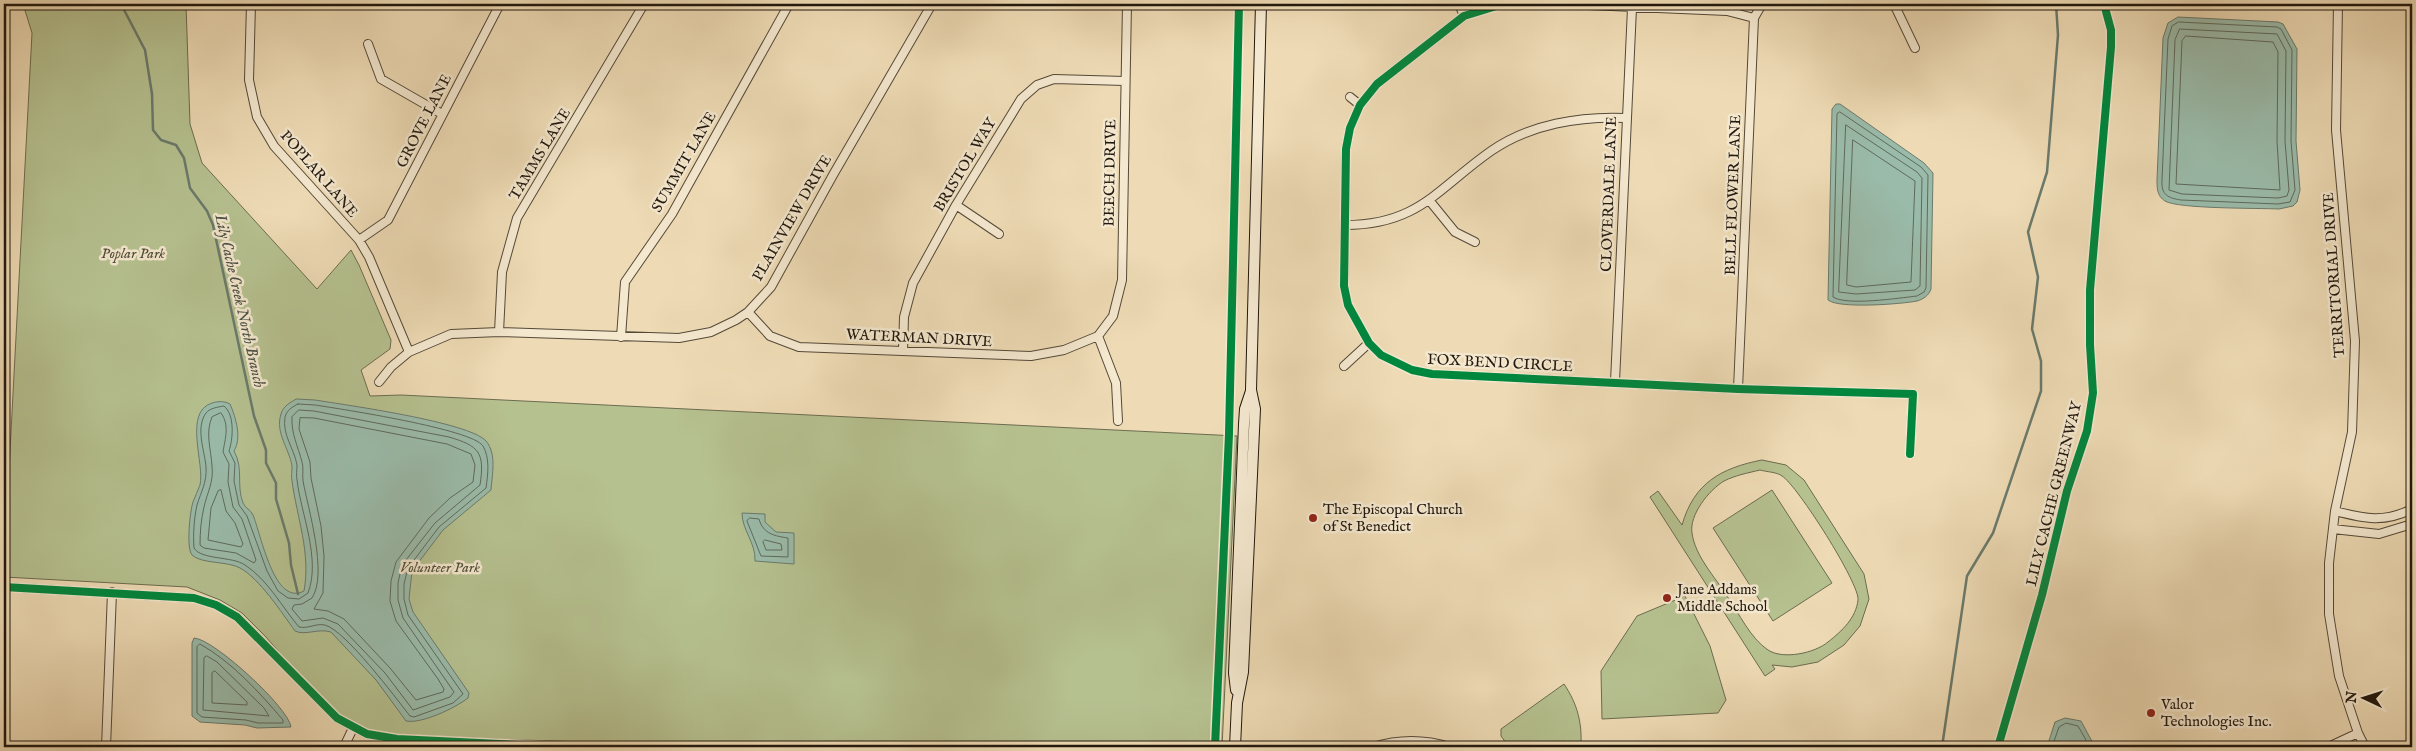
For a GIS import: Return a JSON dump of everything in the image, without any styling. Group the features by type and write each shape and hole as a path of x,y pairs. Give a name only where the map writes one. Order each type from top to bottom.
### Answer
{"street":[{"name":"POPLAR LANE","path":"251,4 249,80 257,117 274,146 359,240 369,257 409,352"},
{"name":"GROVE LANE","path":"359,240 388,220 442,114 496,15 500,4"},
{"name":"TAMMS LANE","path":"499,332 502,272 517,218 644,4"},
{"name":"SUMMIT LANE","path":"621,337 625,282 672,214 789,4"},
{"name":"PLAINVIEW DRIVE","path":"379,382 391,367 409,352 451,334 499,332 679,338 703,333 736,320 748,312 771,287 832,174 932,4"},
{"name":"BEECH DRIVE","path":"1098,336 1113,316 1122,280 1127,4"},
{"path":"1235,747 1237,702 1234,673 1244,424 1245,409 1251,390 1261,4"},
{"path":"1458,4 1464,16"},
{"name":"FOX BEND CIRCLE","path":"1503,4 1464,16 1377,84 1360,105 1347,142 1345,296 1350,310 1369,343 1381,355 1399,365 1432,374 1488,379 1913,394 1910,454"},
{"path":"1565,4 1727,11 1754,18"},
{"name":"BELL FLOWER LANE","path":"1738,389 1754,18 1762,4"},
{"path":"1894,4 1915,48"},
{"name":"TERRITORIAL DRIVE","path":"2338,4 2336,130 2355,341 2352,432 2335,511 2329,563 2329,614 2339,676 2358,733 2365,747"},
{"name":"CLOVERDALE LANE","path":"1615,382 1632,8"},
{"path":"368,44 381,79 442,114"},
{"name":"BRISTOL WAY","path":"903,351 904,317 913,283 956,205 1021,99 1037,85 1054,79 1125,81"},
{"path":"1350,97 1360,105"},
{"path":"1345,225 1373,224 1388,221 1410,211 1429,200 1492,150 1533,130 1583,118 1626,118"},
{"path":"1429,200 1455,232 1475,242"},
{"path":"956,205 999,234"},
{"name":"WATERMAN DRIVE","path":"748,312 770,336 788,345 799,347 1031,356 1064,350 1098,336"},
{"path":"1098,336 1116,383 1118,421"},
{"path":"1344,366 1369,343"},
{"path":"2335,511 2361,518 2382,519 2412,509"},
{"path":"2333,529 2379,534 2412,524"},
{"path":"4,587 184,597 216,605 237,618 337,718 367,734 397,739 560,747"},
{"path":"106,747 112,592"},
{"path":"344,747 353,728"},
{"path":"2328,747 2358,733"},
{"path":"1373,747 1408,740 1424,741 1450,747"}],"green space":[{"name":"Volunteer Park","path":"23,4 186,4 190,124 202,163 317,289 351,250 391,340 390,349 361,370 370,396 401,395 1237,436 1222,747 734,747 371,735 337,718 265,636 242,613 220,600 187,587 4,577 4,483 9,470 32,33"},
{"path":"1762,460 1786,465 1804,480 1864,574 1869,599 1860,626 1844,645 1818,662 1792,667 1772,665 1775,669 1765,676 1650,497 1658,491 1682,525 1687,510 1702,488 1722,473 1747,463","holes":["1760,470 1780,475 1790,483 1839,556 1856,590 1857,607 1847,624 1822,646 1799,654 1782,655 1774,653 1756,639 1706,566 1697,550 1692,533 1692,526 1697,511 1712,490 1724,481"]},
{"path":"1772,490 1832,583 1773,621 1713,528"},
{"path":"1685,596 1710,646 1726,700 1718,713 1602,719 1601,671 1637,616"},
{"path":"1564,684 1573,699 1578,714 1581,730 1581,747 1509,747 1501,736 1501,729"}],"water":[{"path":"2178,17 2278,22 2283,24 2297,49 2296,141 2300,190 2297,202 2293,206 2279,209 2201,207 2173,204 2160,197 2157,189 2157,180 2163,38 2168,23"},
{"path":"1836,104 1840,104 1924,163 1933,173 1931,289 1928,295 1920,300 1857,305 1834,303 1828,300 1832,109"},
{"path":"296,399 315,400 433,421 475,434 486,441 489,446 493,458 491,490 443,530 412,571 409,599 413,612 469,693 468,698 455,706 429,718 406,721 376,680 331,632 303,633 295,631 270,596 247,573 229,564 202,560 192,555 189,545 190,521 193,502 200,485 201,476 197,440 199,417 203,408 212,403 224,402 230,404 237,428 238,440 234,451 239,464 240,490 243,503 253,515 270,566 277,579 284,589 294,593 304,591 306,577 305,549 294,495 292,466 280,428 283,409"},
{"path":"742,513 765,514 765,522 776,532 794,533 794,564 755,561 755,554 744,525"},
{"path":"194,638 204,641 249,676 278,705 291,727 257,728 245,725 200,722 192,716 192,643"},
{"path":"2065,718 2081,721 2095,747 2047,747 2055,722"}],"waterway":[{"name":"Lily Cache Creek North Branch","path":"121,4 145,50 152,94 153,130 161,140 176,145 184,158 190,188 207,211 213,225 254,416 266,450 266,463 276,483 276,499 289,543 291,565 298,594"},
{"path":"1942,747 1967,576 1993,533 2041,391 2041,361 2032,329 2038,277 2028,232 2047,172 2058,35 2056,4"}],"cycle path":[{"path":"1215,747 1229,434 1239,4"},
{"path":"1503,4 1464,16 1377,84 1360,105 1350,128 1346,149 1344,286 1348,305 1369,343 1381,355 1412,370 1432,374 1738,389 1913,394 1910,454"},
{"name":"LILY CACHE GREENWAY","path":"1998,747 2042,595 2067,491 2087,431 2093,393 2090,345 2090,290 2111,47 2111,30 2104,4"},
{"path":"4,587 194,598 216,605 237,617 337,718 367,734 397,739 560,747"}],"place":[{"name":"The Episcopal Church of St Benedict","path":"1313,518"},
{"name":"Jane Addams Middle School","path":"1667,598"},
{"name":"Valor Technologies Inc.","path":"2151,713"}],"park label":[{"name":"Poplar Park","path":"133,253"}]}
